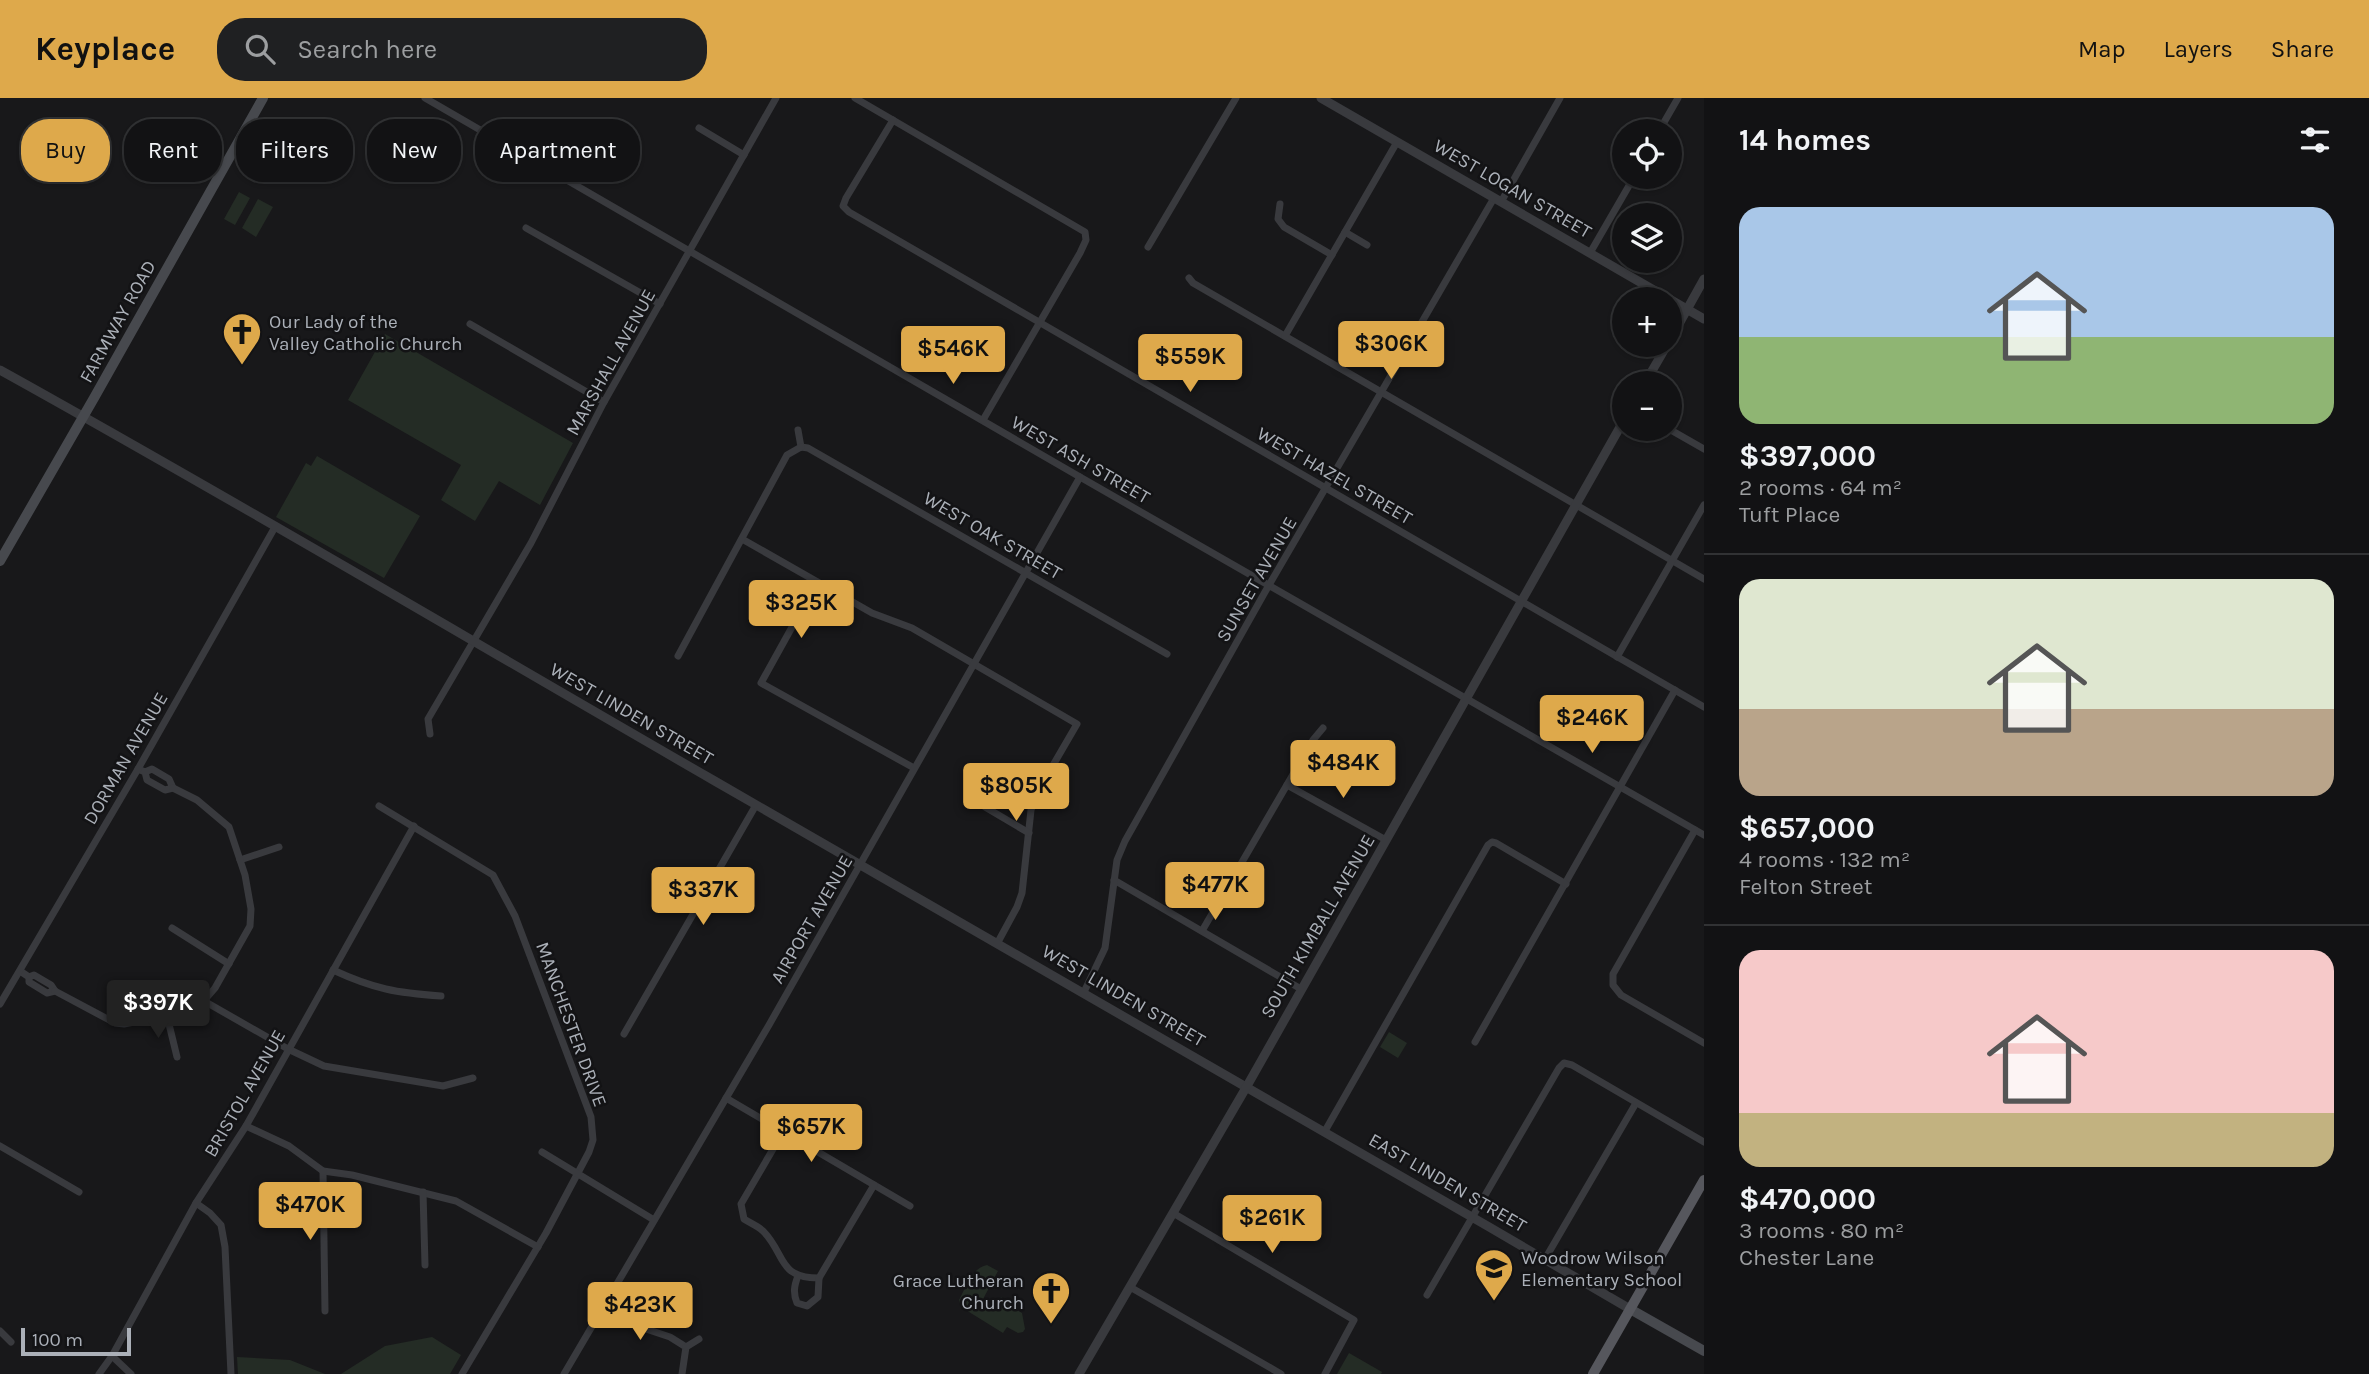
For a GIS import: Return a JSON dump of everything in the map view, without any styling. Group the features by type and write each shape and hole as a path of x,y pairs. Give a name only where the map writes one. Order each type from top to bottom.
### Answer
{"main road":[{"name":"FARMWAY ROAD","path":"0,561 263,98"},
{"path":"1593,1374 1704,1180"},
{"name":"EAST LINDEN STREET","path":"1630,1309 1704,1350"}],"street":[{"name":"WEST ASH STREET","path":"425,98 1704,835"},
{"name":"MARSHALL AVENUE","path":"430,734 428,719 531,543 604,402 776,98"},
{"path":"855,98 1085,232 1086,240 983,420"},
{"path":"1148,247 1236,98"},
{"name":"WEST LOGAN STREET","path":"1321,98 1704,319"},
{"name":"SUNSET AVENUE","path":"1084,992 1105,948 1117,860 1125,841 1382,392 1560,98"},
{"path":"1666,119 1678,98"},
{"name":"WEST HAZEL STREET","path":"893,120 843,206 849,212 1704,707"},
{"path":"699,128 744,155"},
{"path":"1285,336 1397,142"},
{"path":"1590,253 1627,189"},
{"path":"1280,204 1278,219 1284,227 1332,255"},
{"path":"526,228 660,304"},
{"path":"1345,232 1367,244"},
{"path":"1189,278 1193,283 1704,579"},
{"path":"1682,318 1704,279"},
{"path":"470,324 604,402"},
{"name":"WEST LINDEN STREET","path":"0,370 1247,1086"},
{"path":"678,656 787,456 801,447 799,430"},
{"path":"1682,436 1704,449"},
{"name":"SOUTH KIMBALL AVENUE","path":"1079,1374 1247,1086 1612,441"},
{"name":"WEST OAK STREET","path":"801,447 808,447 1167,654"},
{"name":"AIRPORT AVENUE","path":"565,1374 726,1098 1080,477"},
{"path":"1617,657 1704,505"},
{"name":"DORMAN AVENUE","path":"0,1004 142,771 275,527"},
{"path":"742,539 872,613 912,628 1077,724 1038,791 1031,810 1022,893 998,942"},
{"path":"817,582 761,683 914,768"},
{"path":"1475,1042 1675,691"},
{"path":"1202,931 1312,740 1323,728"},
{"path":"20,971 29,977 29,982 47,993 55,991 115,1023 138,1023 167,1016 204,1001 215,988 250,926 251,909 229,827 197,800 173,788 165,790 146,779 142,771"},
{"path":"1287,785 1386,840"},
{"path":"624,1034 756,805"},
{"name":"MANCHESTER DRIVE","path":"379,806 492,875 515,916 591,1117 593,1140 578,1173 463,1374"},
{"path":"985,807 1029,833"},
{"name":"BRISTOL AVENUE","path":"99,1374 112,1356 196,1203 246,1126 414,827"},
{"path":"1695,830 1613,974 1613,985 1621,995 1704,1044"},
{"path":"1325,1131 1488,845 1492,842 1566,884"},
{"path":"240,860 279,847"},
{"path":"1114,880 1301,989"},
{"path":"172,928 229,964"},
{"path":"333,970 367,986 398,993 441,996"},
{"path":"204,1001 288,1049 324,1066 443,1086 473,1078"},
{"path":"167,1016 177,1057"},
{"path":"1427,1295 1564,1063 1572,1065 1704,1142"},
{"name":"EAST LINDEN STREET","path":"1247,1086 1630,1309"},
{"path":"726,1098 910,1206"},
{"path":"1545,1259 1636,1103"},
{"path":"246,1126 289,1146 323,1171 352,1175 456,1201 538,1247"},
{"path":"783,1132 741,1204 744,1219 763,1231 792,1273 819,1278"},
{"path":"0,1146 79,1192"},
{"path":"542,1152 654,1220"},
{"path":"323,1171 325,1311"},
{"path":"798,1276 794,1288 797,1303 802,1306 814,1303 818,1297 819,1278 874,1185"},
{"path":"424,1192 425,1265"},
{"path":"196,1203 221,1225 225,1247 231,1374"},
{"path":"1173,1213 1354,1320 1325,1374"},
{"path":"1130,1287 1282,1374"},
{"path":"604,1306 637,1326 670,1337 686,1347"},
{"path":"0,1331 11,1342"},
{"path":"682,1374 686,1347 699,1339"},
{"path":"112,1356 131,1374"}],"shaded area":[{"path":"239,192 250,198 235,225 224,219"},
{"path":"258,199 273,207 256,237 242,228"},
{"path":"385,334 573,443 540,505 499,481 475,521 441,500 461,465 348,400"},
{"path":"317,456 420,516 384,578 276,517 306,463 311,466"},
{"path":"1389,1032 1407,1043 1398,1058 1380,1047"},
{"path":"987,1265 998,1271 982,1301 995,1308 1001,1297 1013,1304 1012,1307 1022,1313 1025,1329 1023,1332 1018,1333 1007,1327 1003,1333 961,1307 959,1300 970,1279 977,1270"},
{"path":"432,1337 461,1355 450,1374 341,1374 385,1346"},
{"path":"1349,1353 1382,1372 1381,1374 1337,1374"},
{"path":"237,1357 290,1360 325,1374 238,1374"}],"place":[{"name":"Our Lady of the Valley Catholic Church","path":"242,366"},
{"name":"Woodrow Wilson Elementary School","path":"1494,1302"},
{"name":"Grace Lutheran Church","path":"1051,1325"}]}
